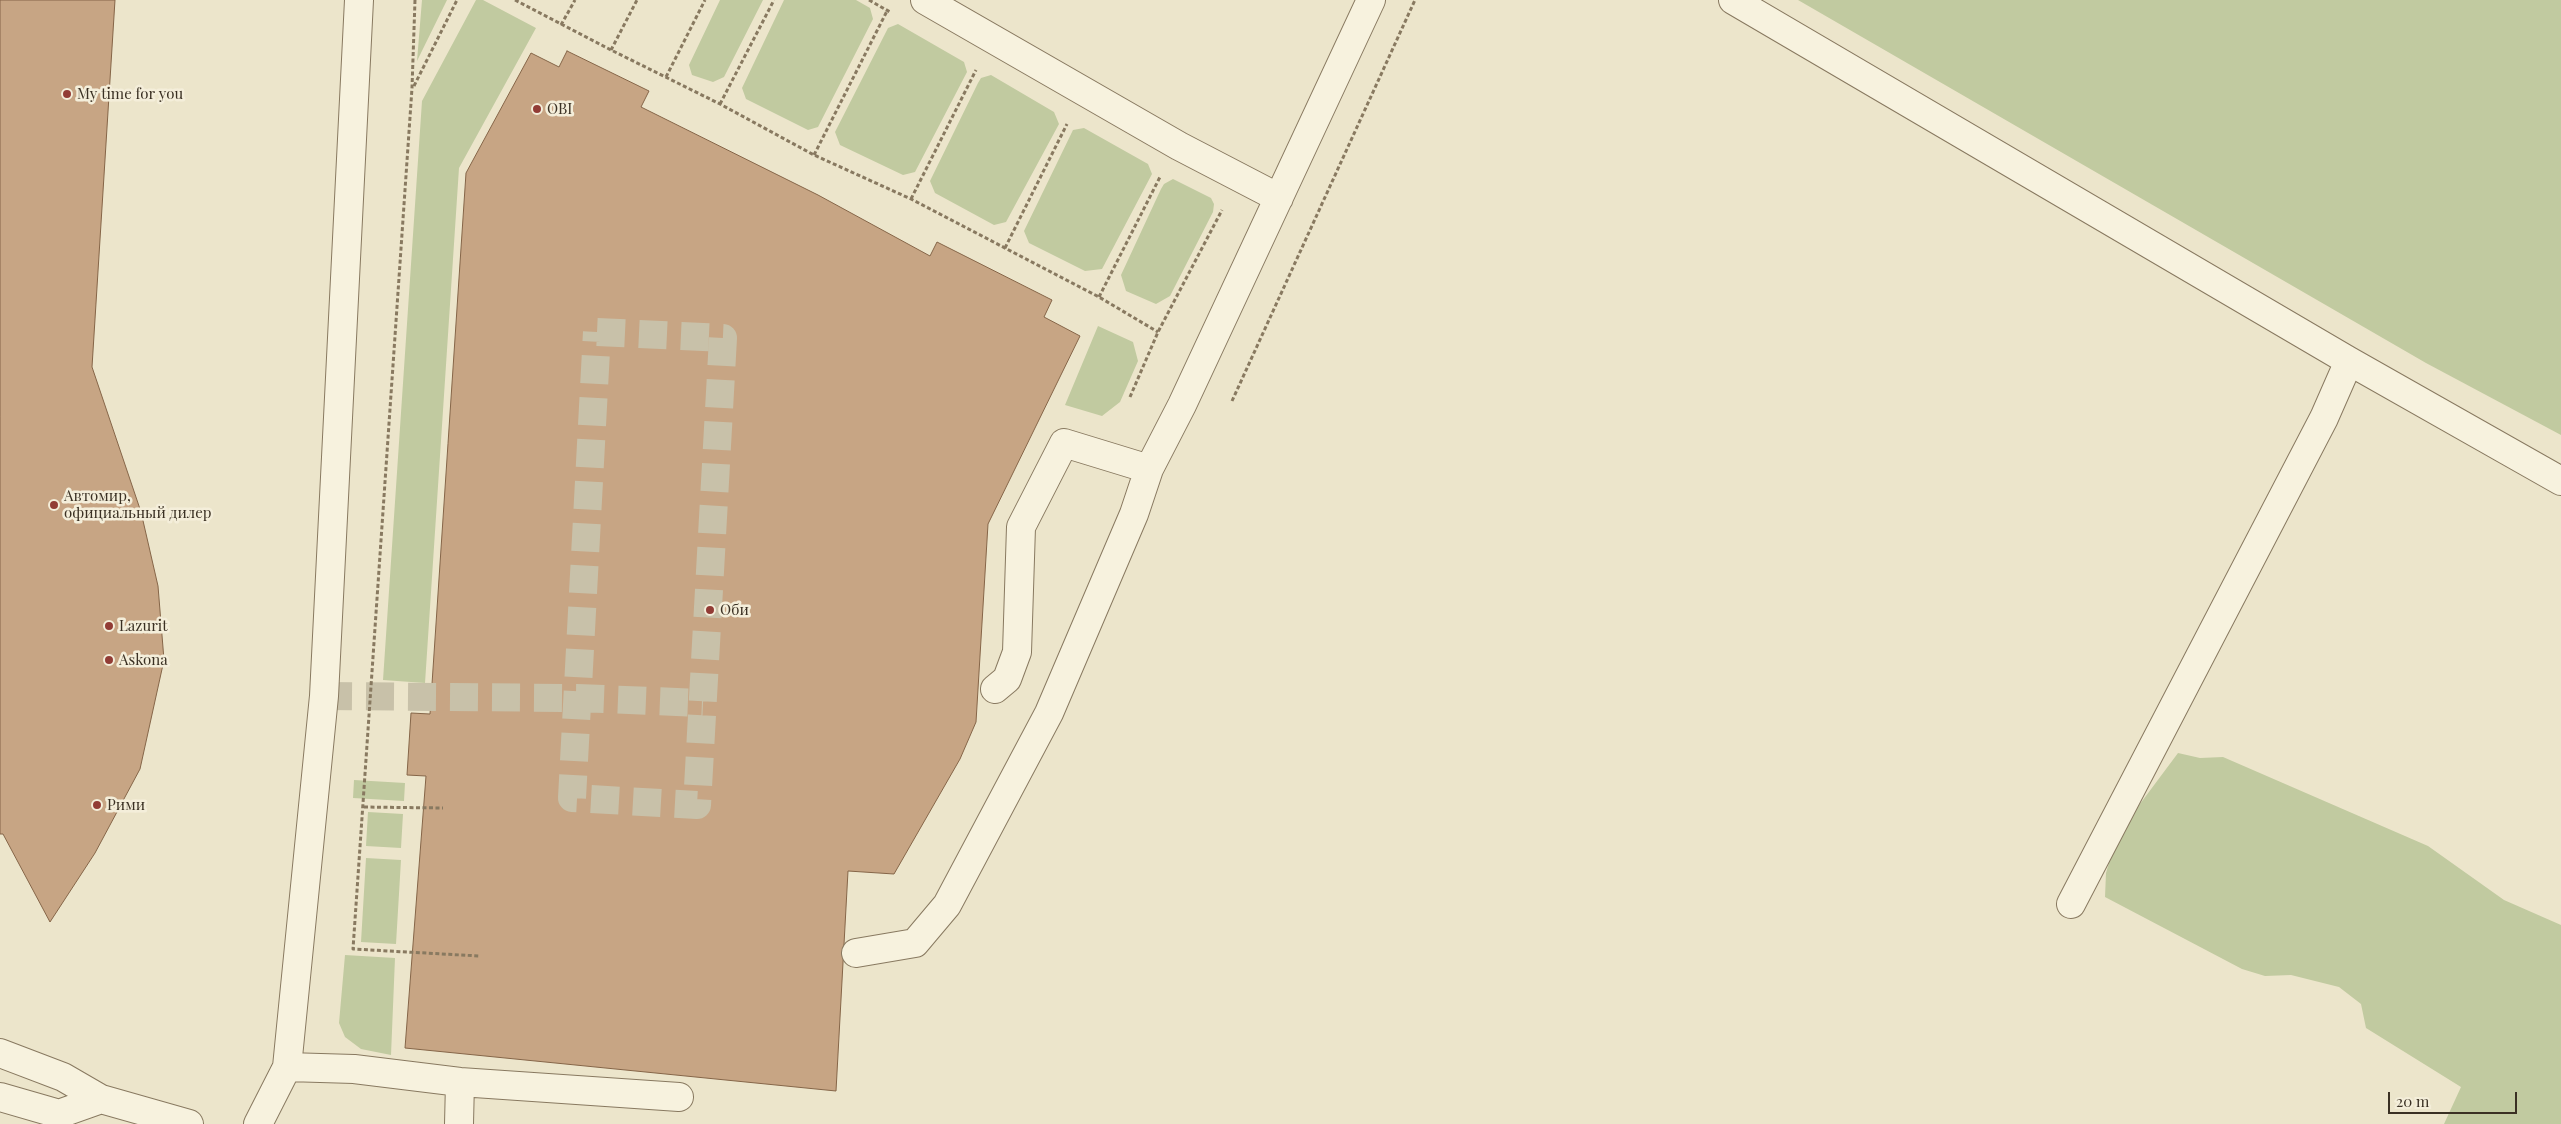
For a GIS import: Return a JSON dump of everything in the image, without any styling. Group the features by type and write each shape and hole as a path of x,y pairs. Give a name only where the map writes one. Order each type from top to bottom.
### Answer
{"street":[{"path":"258,1124 287,1067 324,696 359,0"},
{"path":"925,0 1179,146 1279,198"},
{"path":"856,953 915,943 947,905 1049,714 1134,514 1149,470 1182,405 1371,0"},
{"path":"1733,0 2348,362 2561,481"},
{"path":"2072,904 2324,418 2348,362"},
{"path":"995,689 1007,679 1017,652 1021,527 1064,443 1149,470"},
{"path":"0,1053 63,1077 101,1099 189,1124"},
{"path":"287,1067 354,1069 460,1082 680,1098"},
{"path":"460,1082 460,1124"},
{"path":"0,1097 58,1114 101,1099"}],"path":[{"path":"415,0 412,88 353,949 479,956"},
{"path":"412,88 457,0"},
{"path":"515,0 561,26 720,104 814,155 910,199 1099,296 1158,332"},
{"path":"561,26 574,0"},
{"path":"611,50 637,0"},
{"path":"666,77 705,0"},
{"path":"720,104 774,0"},
{"path":"1232,401 1314,226 1415,0"},
{"path":"814,155 888,11"},
{"path":"910,199 980,62"},
{"path":"1005,248 1072,115"},
{"path":"1099,296 1161,174"},
{"path":"1130,397 1158,332 1222,208"},
{"path":"364,807 443,808"}],"green space":[{"path":"422,0 447,0 417,61"},
{"path":"476,0 483,0 536,28 459,168 425,683 383,680 422,101"},
{"path":"720,0 763,0 724,77 713,82 692,75 689,65"},
{"path":"784,0 856,0 870,8 873,19 818,127 808,130 746,99 742,88"},
{"path":"1798,0 2561,0 2561,435 2426,363"},
{"path":"898,24 964,62 967,72 915,172 903,175 840,145 835,132 888,28"},
{"path":"991,75 1054,112 1059,124 1006,222 994,225 935,193 930,181 978,83 981,78"},
{"path":"1084,128 1148,164 1152,174 1102,269 1085,271 1029,243 1024,231 1073,130"},
{"path":"1173,179 1211,198 1214,204 1213,212 1170,296 1156,304 1126,291 1121,275 1161,189 1164,184"},
{"path":"1098,326 1133,342 1138,361 1120,402 1102,416 1065,405"},
{"path":"2178,753 2200,758 2223,757 2428,846 2504,900 2561,925 2561,1124 2444,1124 2461,1087 2366,1028 2361,1004 2339,987 2291,975 2265,976 2242,969 2105,897 2106,873 2114,846 2125,824"},
{"path":"354,780 405,783 404,801 353,798"},
{"path":"368,812 403,814 401,848 366,846"},
{"path":"366,858 401,860 396,944 361,942"},
{"path":"345,955 395,958 391,1055 361,1049 345,1037 339,1023"}],"building":[{"path":"0,0 115,0 92,367 141,512 158,586 164,660 140,769 95,853 50,922 3,834 0,834"},
{"name":"Оби","path":"567,51 649,91 641,107 818,195 930,256 937,242 1052,300 1044,317 1080,336 988,524 976,722 960,759 894,874 848,871 836,1091 405,1048 426,776 407,775 411,713 430,714 466,173 531,53 559,67"}],"tunnel":[{"path":"597,332 723,338 697,805 572,798 597,332"},
{"path":"324,696 577,698 703,703"}],"place":[{"name":"My time for you","path":"67,94"},
{"name":"OBI","path":"537,109"},
{"name":"Автомир, официальный дилер","path":"54,505"},
{"name":"Оби","path":"710,610"},
{"name":"Lazurit","path":"109,626"},
{"name":"Askona","path":"109,660"},
{"name":"Рими","path":"97,805"}]}
